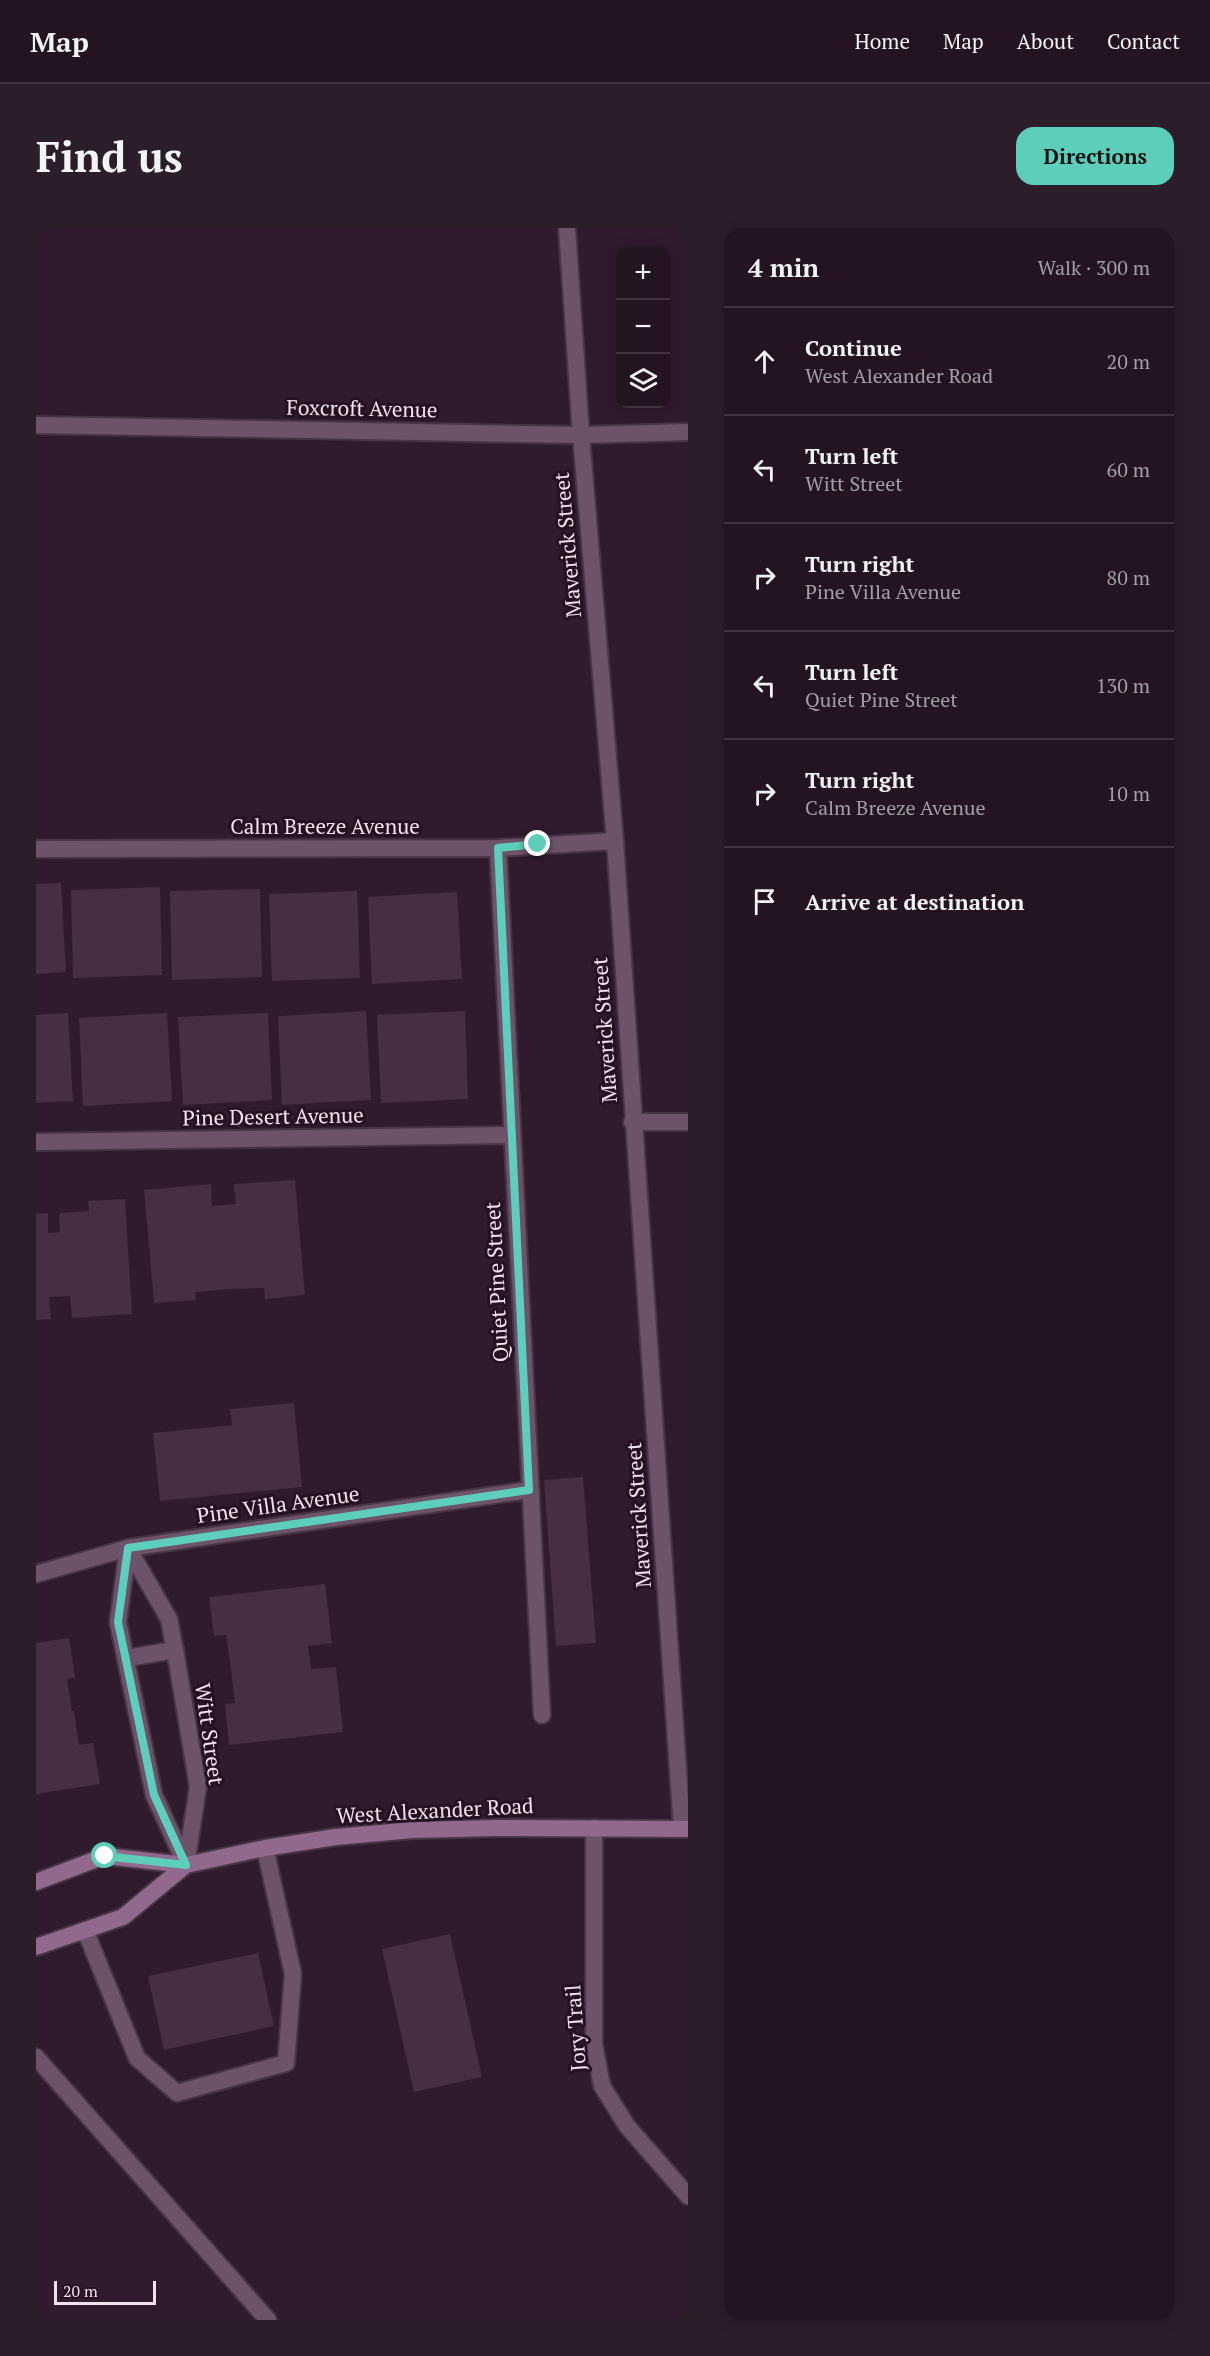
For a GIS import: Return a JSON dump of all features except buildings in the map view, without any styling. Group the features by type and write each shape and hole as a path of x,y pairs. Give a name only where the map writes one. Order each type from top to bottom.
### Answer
{"main road":[{"name":"West Alexander Road","path":"36,1882 105,1856 186,1865 265,1848 336,1837 413,1830 685,1829"},
{"name":"West Alexander Road","path":"36,1947 123,1917 186,1865"}],"street":[{"name":"Maverick Street","path":"567,228 581,435 615,841 632,1122 685,1829"},
{"name":"Foxcroft Avenue","path":"36,425 581,435 688,432"},
{"name":"Calm Breeze Avenue","path":"36,849 498,848 615,841"},
{"name":"Quiet Pine Street","path":"498,848 542,1715"},
{"path":"632,1122 688,1122"},
{"name":"Pine Desert Avenue","path":"36,1142 512,1135"},
{"name":"Pine Villa Avenue","path":"36,1574 128,1548 529,1490"},
{"path":"128,1548 118,1622 154,1795 186,1865"},
{"name":"Witt Street","path":"128,1548 169,1619 175,1650 198,1787 186,1865"},
{"path":"127,1658 175,1650"},
{"name":"Jory Trail","path":"594,1828 594,2044 602,2086 627,2126 688,2196"},
{"path":"85,1930 137,2058 177,2093 286,2063 293,1974 265,1848"},
{"path":"36,2056 268,2320"}],"route":[{"path":"105,1856 186,1865 155,1800 118,1622 128,1548 529,1490 498,848 538,844"}]}
